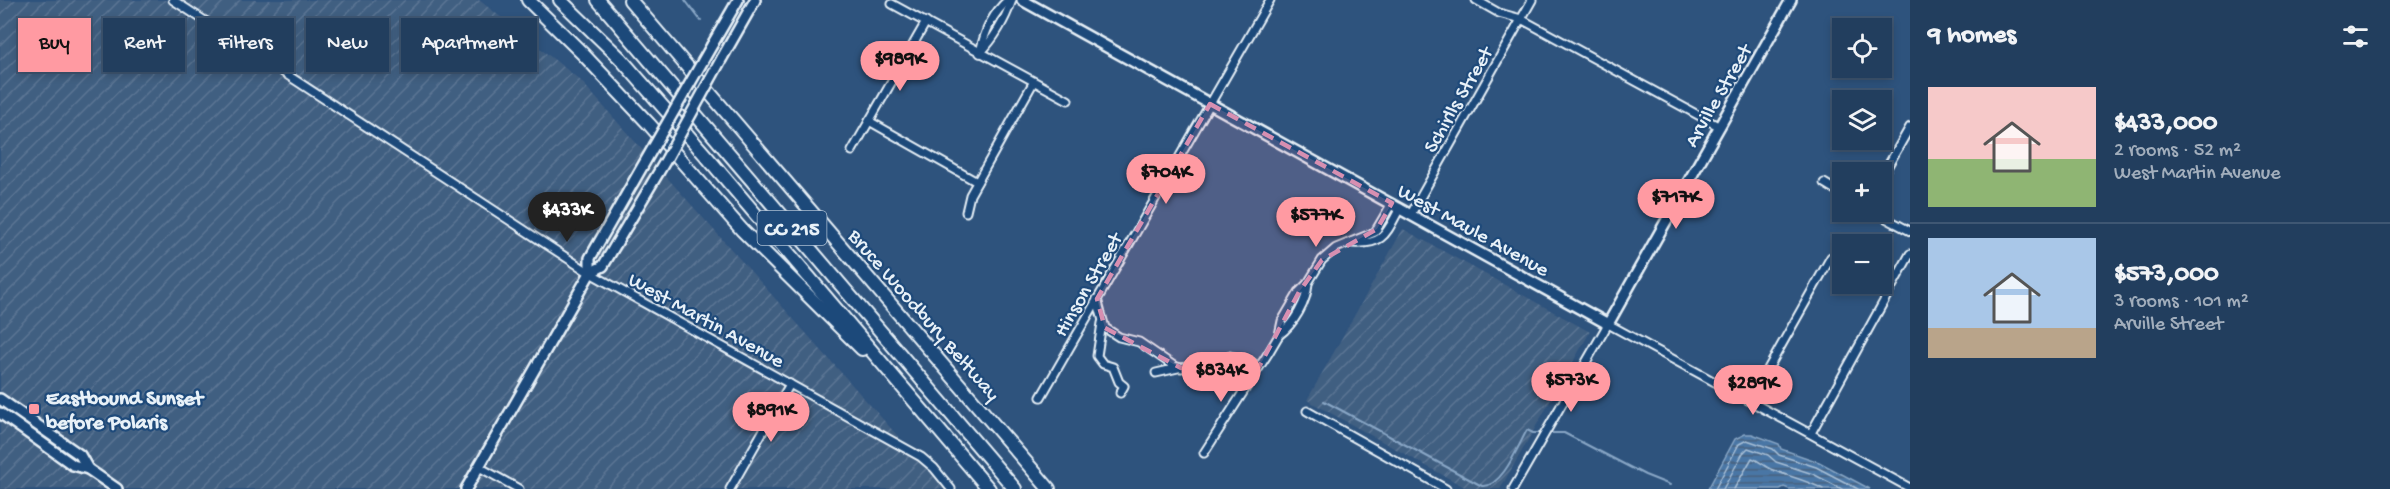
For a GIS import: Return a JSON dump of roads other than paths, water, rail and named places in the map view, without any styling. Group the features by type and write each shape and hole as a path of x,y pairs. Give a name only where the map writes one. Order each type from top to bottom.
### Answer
{"highway":[{"path":"528,0 642,117 750,238 913,398"},
{"name":"CC 215","path":"560,0 620,58 989,489"},
{"name":"CC 215","path":"598,0 1015,489"},
{"name":"Bruce Woodbury Beltway","path":"630,0 1049,489"}],"main road":[{"path":"591,273 590,258 738,0"},
{"path":"466,489 591,273 603,266 667,158 755,0"},
{"name":"West Maule Avenue","path":"1022,0 1608,324"},
{"name":"Arville Street","path":"1608,324 1791,0"},
{"path":"0,399 80,455 88,468 117,489"},
{"path":"2,418 73,465 88,468"}],"street":[{"name":"West Martin Avenue","path":"173,0 591,273 921,456 951,489"},
{"path":"980,53 992,42 1008,13 1010,0"},
{"name":"Hinson Street","path":"1041,397 1270,0"},
{"path":"1476,0 1498,13 1521,19 1720,127"},
{"name":"Schirlls Street","path":"1411,214 1532,0"},
{"path":"892,4 1068,100"},
{"path":"852,151 926,22"},
{"path":"966,212 967,202 977,182 1033,82"},
{"path":"869,122 977,182"},
{"path":"1890,162 1910,127"},
{"path":"1824,183 1832,188"},
{"path":"1204,453 1279,335 1288,328 1306,296 1308,283 1325,257 1336,248 1375,232 1396,206"},
{"path":"1892,221 1910,231"},
{"path":"1810,433 1910,254"},
{"path":"1750,401 1831,256"},
{"path":"1096,299 1102,321 1109,332 1126,340 1139,342 1174,366 1181,368"},
{"path":"1102,321 1097,356 1103,364 1113,367 1119,382 1125,386 1120,393"},
{"name":"West Maule Avenue","path":"1608,324 1910,488"},
{"name":"Arville Street","path":"1513,489 1608,324"},
{"path":"1156,373 1213,362 1230,356 1251,361 1259,367"},
{"path":"730,489 790,384"},
{"path":"1307,411 1446,489"},
{"path":"479,467 519,489"}],"water":[{"path":"1745,434 1752,434 1779,444 1781,449 1819,462 1870,489 1789,489 1784,487 1780,489 1708,489 1735,439"}],"waterway":[{"path":"685,0 701,21"},
{"path":"1324,401 1482,486 1489,485 1503,473 1527,430 1533,433 1564,433 1645,475 1670,485"}],"place":[{"name":"Eastbound Sunset before Polaris","path":"34,409"}]}
